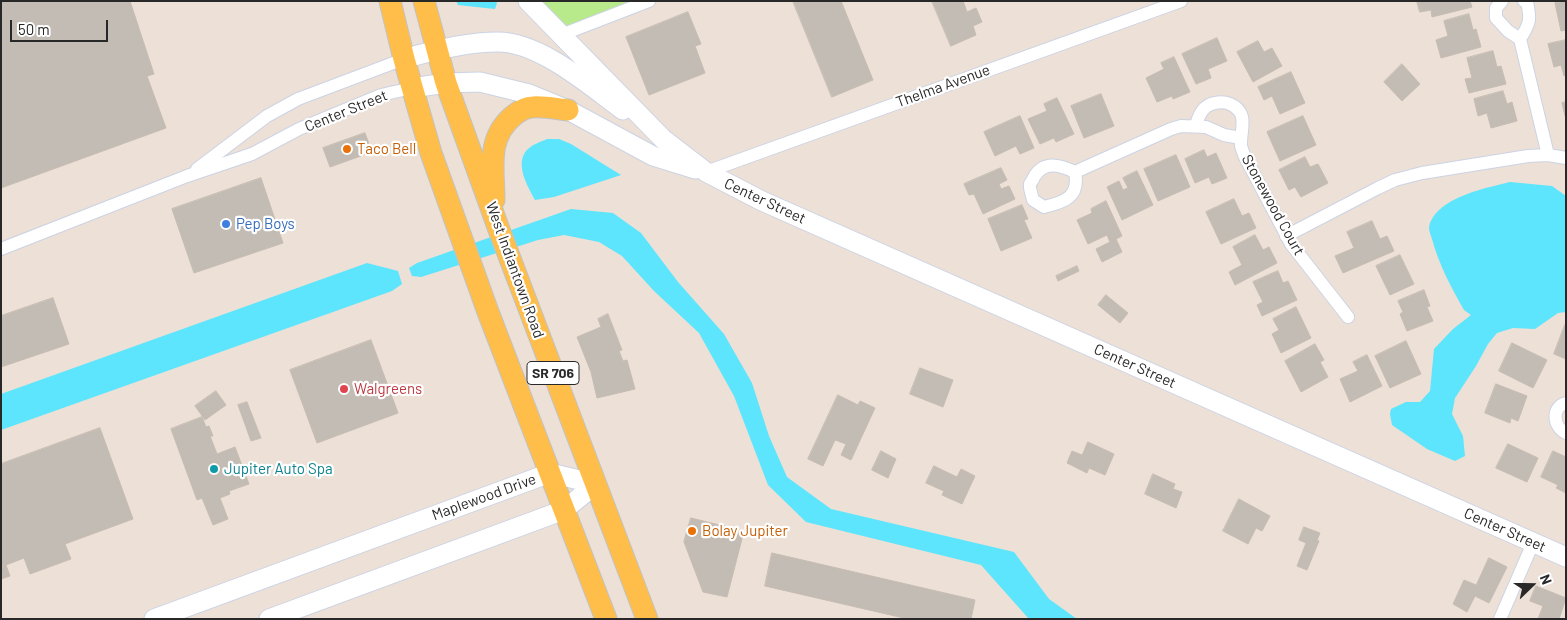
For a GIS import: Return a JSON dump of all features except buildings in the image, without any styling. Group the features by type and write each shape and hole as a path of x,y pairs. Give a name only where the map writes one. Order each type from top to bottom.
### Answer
{"main road":[{"name":"SR 706","path":"390,1 404,59 431,153 461,239 606,619"},
{"name":"West Indiantown Road","path":"424,1 446,83 511,261 647,619"},
{"path":"496,220 493,157 495,142 500,128 520,110 533,107 568,110"}],"street":[{"name":"Center Street","path":"528,1 663,139 706,172"},
{"path":"561,35 649,1"},
{"name":"Thelma Avenue","path":"706,172 1181,1"},
{"path":"1502,1 1496,8 1496,18 1508,31 1520,39 1548,155"},
{"path":"1520,39 1527,28 1530,15 1527,2 1524,1"},
{"path":"404,59 437,50 499,42 529,50 564,67 663,139"},
{"name":"Center Street","path":"186,176 267,116 298,99 404,59"},
{"name":"Center Street","path":"1,249 186,176 252,154 299,129 381,95 446,83 480,82 528,94 568,110 653,156 706,172 771,205 1566,557"},
{"name":"Stonewood Court","path":"1196,125 1199,114 1205,107 1213,103 1223,102 1232,105 1239,111 1244,129 1241,147 1244,157 1296,252 1348,317"},
{"name":"Stonewood Court","path":"1075,172 1171,129 1196,125 1224,135 1242,138"},
{"path":"1286,236 1395,180 1422,173 1528,156 1548,155 1566,158"},
{"path":"1566,403 1561,404 1556,412 1555,423 1566,433"},
{"name":"Maplewood Drive","path":"154,619 550,473 596,484"},
{"path":"269,619 564,510 596,484"},
{"path":"1500,619 1534,543"}],"green space":[{"path":"541,1 633,1 565,27"}],"water":[{"path":"456,1 496,1 497,3 495,9 458,5"},
{"path":"547,139 559,139 571,144 621,175 554,197 535,200 522,169 523,157 530,147"},
{"path":"1510,182 1552,186 1566,196 1566,312 1558,313 1535,329 1513,328 1497,333 1488,344 1455,398 1452,414 1463,436 1465,456 1455,461 1427,449 1392,425 1390,414 1391,409 1406,402 1420,402 1430,391 1434,349 1453,329 1471,315 1464,310 1438,258 1429,229 1433,218 1440,209 1462,196"},
{"path":"571,209 613,213 641,233 678,282 724,334 752,383 769,436 787,477 831,509 1014,552 1049,599 1077,619 1029,619 981,565 806,522 768,485 734,396 699,333 654,291 622,256 599,242 564,235 538,240 421,277 412,276 409,268 417,263"},
{"path":"367,263 398,271 402,284 392,291 1,430 1,394"}],"place":[{"name":"Taco Bell","path":"347,149"},
{"name":"Pep Boys","path":"226,224"},
{"name":"Walgreens","path":"344,389"},
{"name":"Jupiter Auto Spa","path":"214,469"},
{"name":"Bolay Jupiter","path":"692,531"}]}
